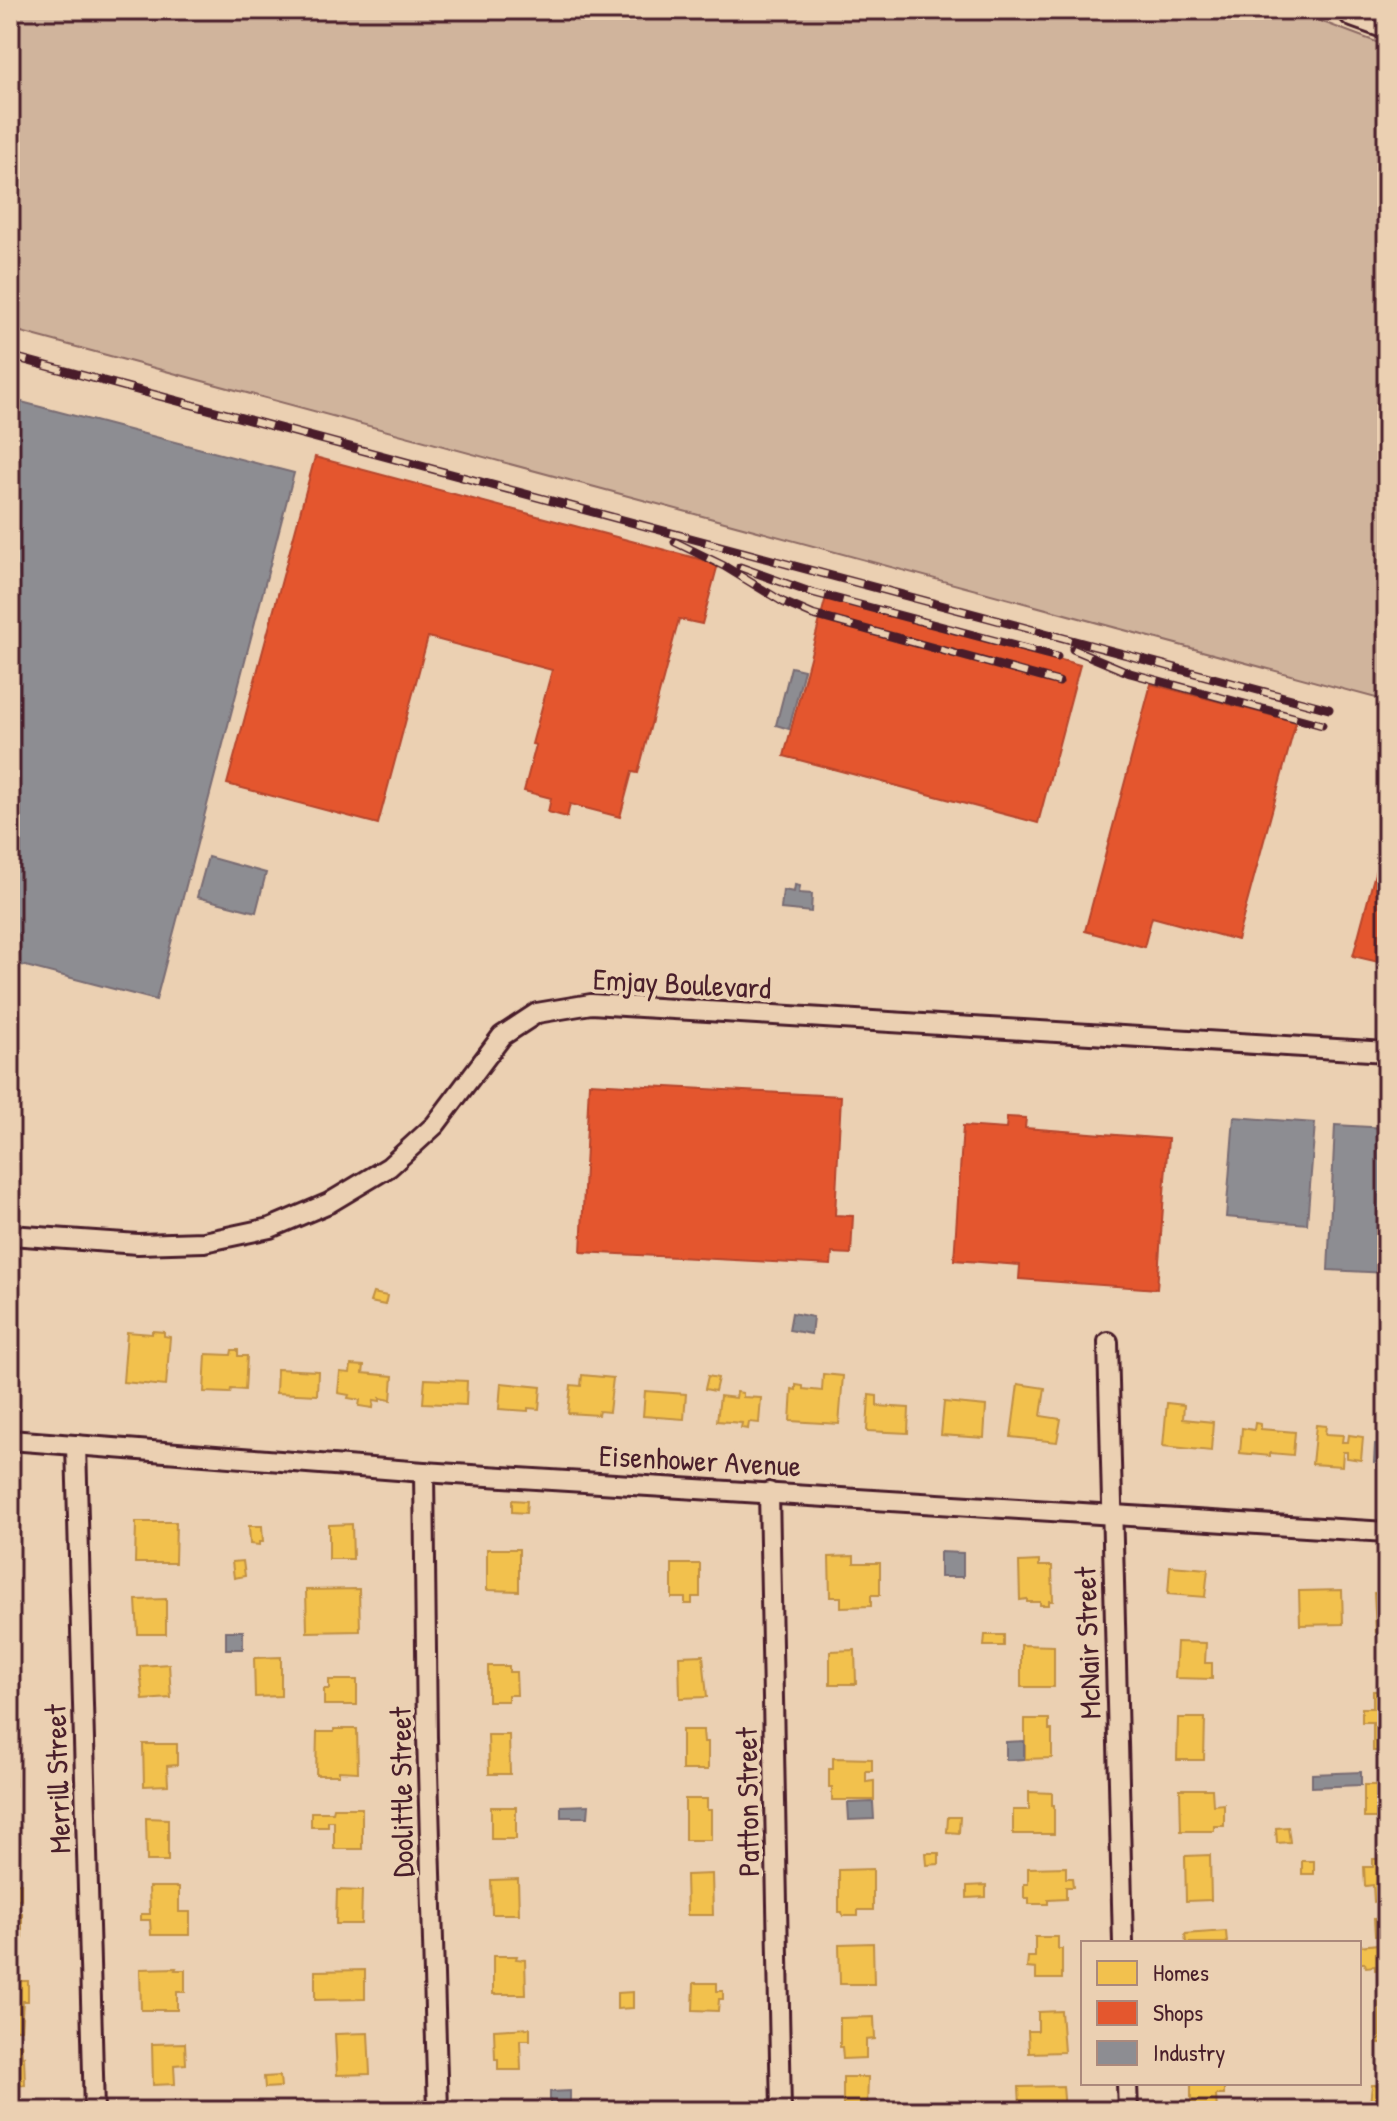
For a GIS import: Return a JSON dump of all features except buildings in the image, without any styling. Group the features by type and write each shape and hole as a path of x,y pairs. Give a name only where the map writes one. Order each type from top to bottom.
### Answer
{"highway":[{"path":"1356,10 1387,21"}],"street":[{"name":"Emjay Boulevard","path":"10,1235 138,1244 204,1242 270,1228 332,1202 389,1167 435,1125 502,1036 537,1013 591,1004 1387,1052"},
{"name":"McNair Street","path":"1108,1342 1123,1941"},
{"name":"Eisenhower Avenue","path":"10,1440 424,1472 1387,1532"},
{"name":"Merrill Street","path":"76,1445 94,2111"},
{"name":"Doolittle Street","path":"424,1472 427,1737 438,2111"},
{"name":"Patton Street","path":"769,1492 781,2111"},
{"path":"1127,2085 1128,2111"}],"shaded area":[{"path":"10,10 1291,10 1387,46 1387,701 10,329"}],"railway":[{"path":"10,356 1329,709"},
{"path":"675,542 724,566 783,602 813,615 1059,682"},
{"path":"740,567 807,591 1057,657"},
{"path":"1073,649 1130,673 1322,725"}]}
